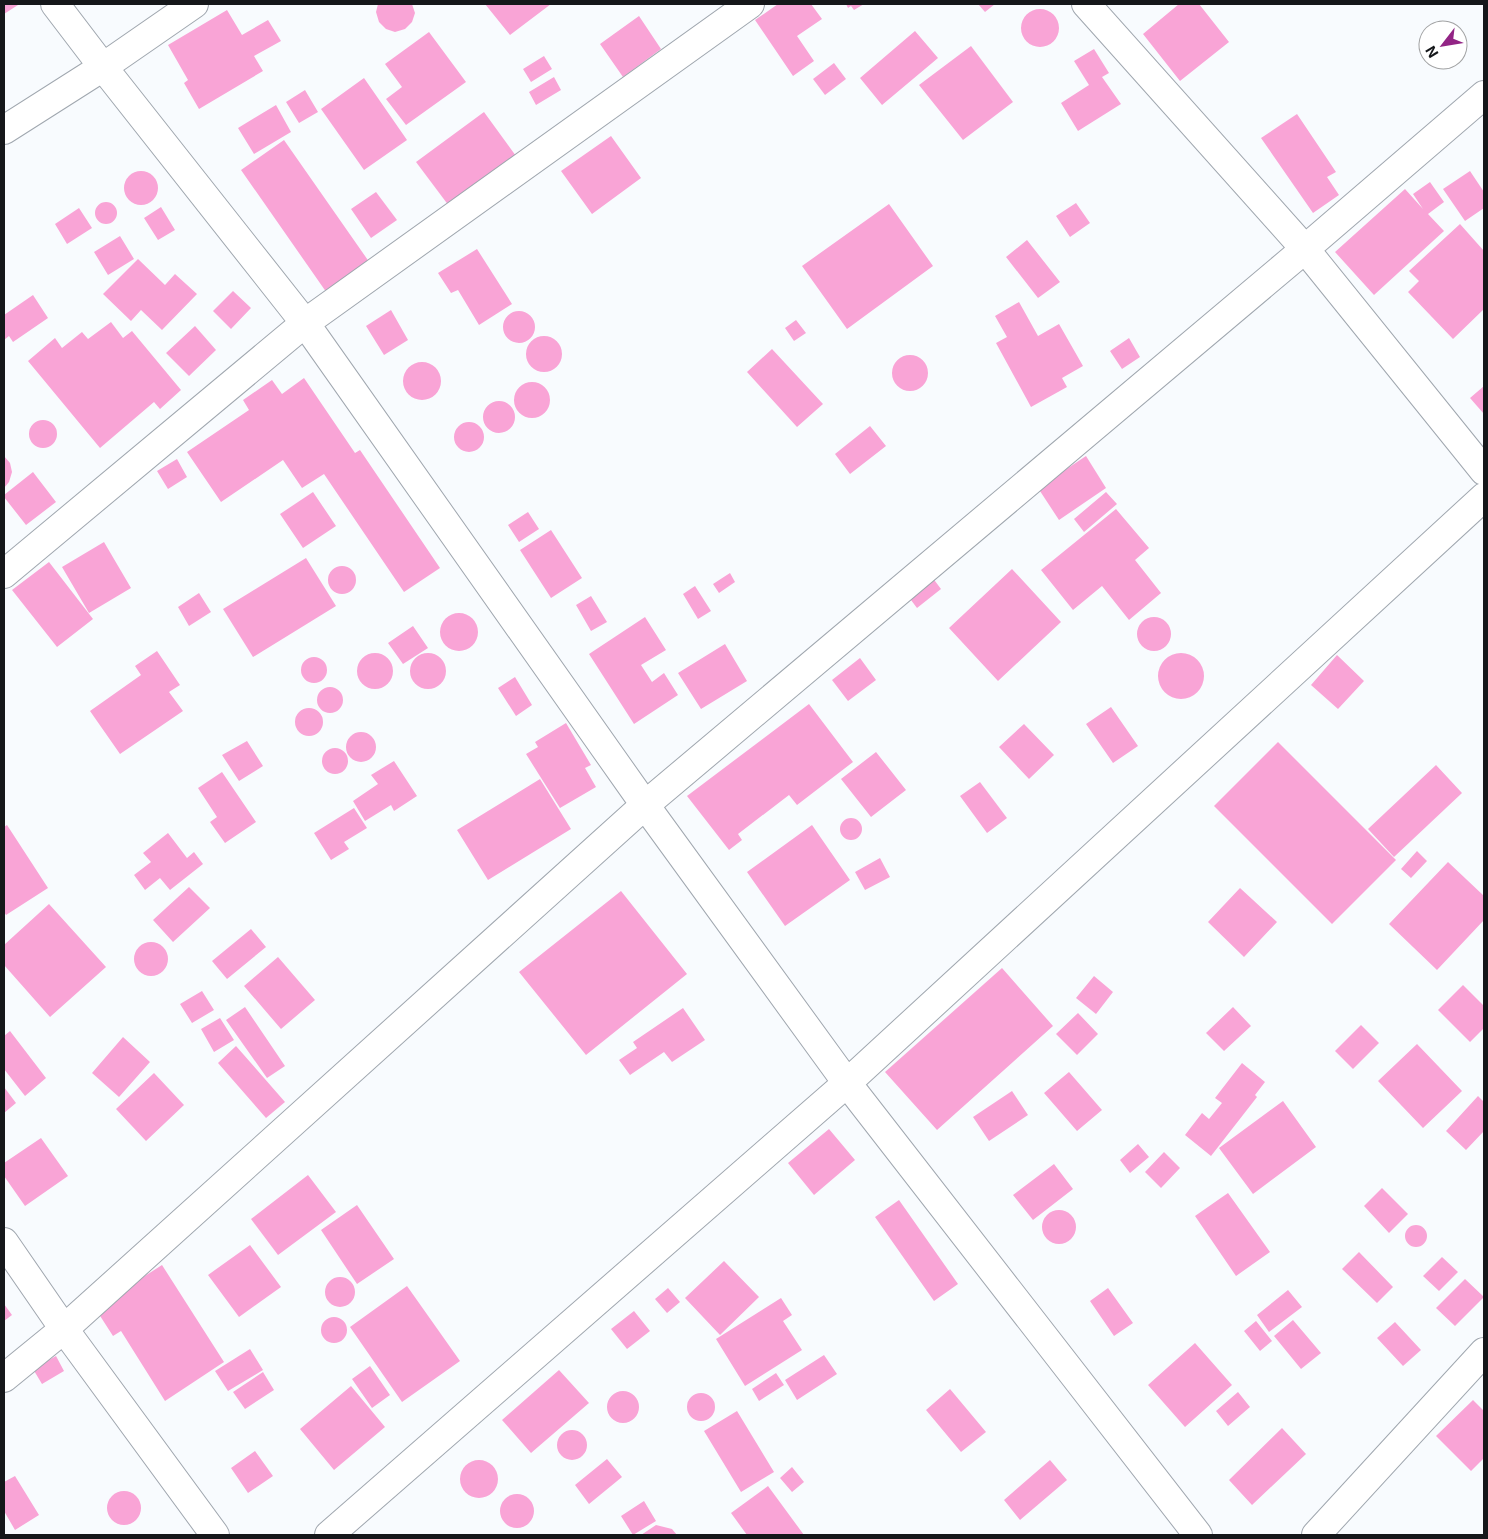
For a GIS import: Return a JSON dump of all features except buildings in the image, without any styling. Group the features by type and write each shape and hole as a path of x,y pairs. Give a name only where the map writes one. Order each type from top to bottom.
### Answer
{"street":[{"path":"55,4 305,323 645,804 848,1083 1198,1535"},
{"path":"4,130 103,67 194,4"},
{"path":"4,574 305,323 750,4"},
{"path":"1086,4 1305,249 1484,471"},
{"path":"4,1378 64,1329 645,804 1305,249 1484,95"},
{"path":"329,1535 848,1083 1484,497"},
{"path":"4,1242 64,1329 215,1535"},
{"path":"1316,1535 1484,1352"}]}
